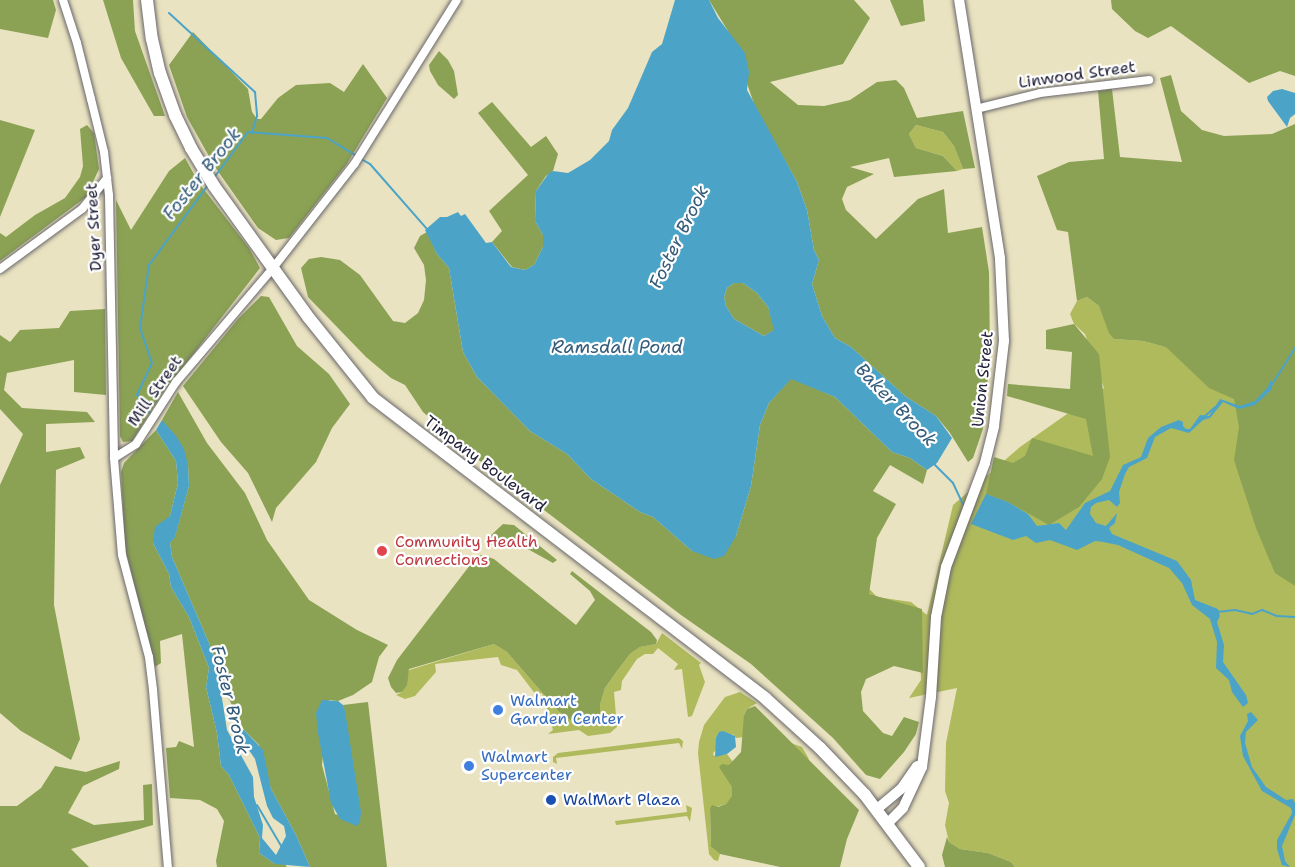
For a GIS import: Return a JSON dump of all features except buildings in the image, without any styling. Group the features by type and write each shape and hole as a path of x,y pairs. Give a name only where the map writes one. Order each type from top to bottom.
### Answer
{"main road":[{"name":"Timpany Boulevard","path":"147,0 152,39 167,94 188,142 212,181 273,268 346,367 373,398 599,573 736,674 812,740 877,809 919,867"}],"street":[{"name":"Dyer Street","path":"63,0 78,43 104,152 107,178 113,294 114,458"},
{"name":"Mill Street","path":"114,458 136,444 183,374 273,268 355,163 457,0"},
{"name":"Union Street","path":"888,823 900,813 915,786 923,755 931,697 936,616 946,567 972,500 992,435 1004,341 1000,258 958,0"},
{"name":"Linwood Street","path":"976,109 1040,93 1149,80"},
{"path":"0,269 82,209 107,178"},
{"path":"114,458 122,555 148,657 153,690 168,867"},
{"path":"877,809 909,780 923,755"}],"green space":[{"path":"0,0 53,0 56,10 48,38 0,29"},
{"path":"103,0 133,0 135,31 165,116 154,116 121,58"},
{"path":"709,0 854,0 870,18 843,64 770,82 798,105 824,106 850,100 877,82 896,80 904,88 917,118 963,111 975,168 963,169 954,146 943,132 916,125 909,134 916,148 943,156 957,171 894,177 889,158 850,167 874,174 847,187 842,199 846,210 876,239 918,199 944,189 948,233 982,227 989,272 990,355 983,429 973,458 968,462 936,416 905,396 851,347 835,338 822,316 812,284 819,260 814,250 807,210 797,182 755,107 731,36"},
{"path":"890,0 923,0 925,21 901,26"},
{"path":"1111,0 1295,0 1295,76 1280,71 1249,83 1171,26 1148,38 1135,31 1112,9"},
{"path":"193,32 248,89 252,112 257,119 261,119 278,98 296,85 330,83 344,92 363,64 387,98 346,165 289,238 276,240 258,228 215,167 187,117 169,65"},
{"path":"439,51 454,71 458,95 454,99 438,85 430,71 429,65"},
{"path":"1171,75 1181,111 1202,130 1224,136 1272,134 1295,124 1295,586 1275,573 1256,528 1234,460 1239,427 1234,399 1209,388 1166,347 1143,341 1114,339 1109,333 1099,306 1087,297 1077,301 1068,232 1057,230 1037,176 1069,162 1104,159 1098,91 1112,89 1120,157 1182,162 1160,78"},
{"path":"492,102 531,147 546,136 558,154 553,171 546,176 536,191 535,221 543,235 543,247 534,265 525,270 512,267 492,242 502,231 489,211 528,175 478,113"},
{"path":"0,120 35,130 0,217"},
{"path":"87,125 94,133 99,169 86,197 0,261 0,233 6,237 35,215 65,198 80,177 83,166 80,129"},
{"path":"916,125 943,132 954,146 963,169 957,171 943,156 916,148 909,134"},
{"path":"185,158 199,183 249,248 260,268 162,394 132,441 123,442 120,436 116,200 131,230 169,171"},
{"path":"427,232 437,254 449,268 463,352 477,377 530,431 567,454 591,479 640,512 653,517 692,551 736,536 751,486 760,425 769,403 791,378 835,397 892,452 910,458 927,470 923,484 890,465 873,491 896,504 877,538 869,594 922,609 923,673 894,666 866,679 861,692 863,711 883,733 892,736 904,717 919,722 916,734 904,752 880,779 866,775 833,738 751,664 681,615 467,451 423,412 405,385 391,378 366,357 308,297 301,268 309,259 321,257 340,260 360,275 393,321 405,323 418,313 424,300 426,280 424,265 414,248 420,236"},
{"path":"734,283 743,283 757,293 768,307 775,330 764,336 734,319 726,306 724,297 727,288"},
{"path":"261,296 269,297 297,346 329,374 350,404 332,428 316,462 276,508 272,522 248,473 221,442 183,386 238,319"},
{"path":"1087,297 1099,306 1114,339 1143,341 1163,346 1295,302 1295,867 1015,867 1011,862 988,853 960,849 949,842 945,825 949,803 945,791 946,743 957,688 909,698 921,680 920,646 813,555 837,555 877,597 911,602 927,615 953,505 1020,447 1104,388 1085,334 1074,324 1070,314 1077,301"},
{"path":"105,309 106,395 74,392 74,360 7,373 4,390 22,408 87,412 95,422 46,424 46,452 80,447 85,458 56,470 54,605 80,739 71,760 21,731 0,713 0,485 23,434 0,409 0,335 10,342 20,330 59,328 70,311"},
{"path":"1074,324 1099,354 1110,457 1102,479 1079,507 1049,525 1008,502 986,494 994,457 1013,463 1025,456 1032,438 1093,456 1086,419 1007,396 1008,384 1070,389 1072,352 1046,349 1046,330"},
{"path":"178,392 207,443 245,493 267,540 309,600 357,630 388,645 379,657 372,682 353,695 338,701 329,700 322,765 335,814 360,822 343,705 368,702 387,867 310,867 271,789 259,745 244,730 226,693 211,648 172,557 170,543 175,536 189,486 188,465 162,420"},
{"path":"156,430 176,461 178,483 170,516 153,543 169,574 171,587 189,617 209,668 206,687 217,733 221,766 229,775 260,838 259,853 275,864 284,863 287,867 217,867 216,861 224,821 217,809 200,800 170,798 166,748 176,747 179,741 194,747 182,634 160,641 161,663 155,667 125,548 121,472 124,463"},
{"path":"503,524 514,525 557,560 553,563 515,542 490,545 488,538"},
{"path":"482,555 494,559 576,625 595,600 590,591 570,574 572,571 651,632 657,640 656,644 640,647 630,654 617,671 605,688 600,705 600,718 595,726 573,722 558,711 507,652 494,644 409,669 407,685 402,692 396,693 391,687 388,678 397,660 477,556"},
{"path":"662,633 701,663 699,665 705,682 692,716 688,717 682,669 674,670 678,664 658,648 653,654 645,654 637,659 622,681 621,690 614,692 617,727 610,733 588,736 579,730 548,734 553,730 542,693 536,695 517,670 501,665 498,657 435,664 436,672 415,696 405,699 396,695 402,692 409,670 494,644 507,652 558,711 573,722 595,726 600,718 600,705 605,688 617,671 630,654 640,647 656,644"},
{"path":"740,692 757,703 747,709 744,715 744,737 736,738 733,734 713,753 714,756 727,754 733,762 788,742 802,747 809,759 732,797 726,804 710,809 711,847 720,854 718,861 709,854 698,753 699,742 704,725 725,697"},
{"path":"755,706 859,810 847,839 840,867 780,867 720,854 711,847 710,809 712,805 718,807 726,804 732,796 732,787 719,767 722,764 729,765 741,752 744,715 747,709"},
{"path":"679,738 683,741 682,749 679,743 556,758 557,764 553,762 553,757 558,753"},
{"path":"120,761 119,769 83,786 68,813 94,825 144,820 143,785 152,784 153,825 71,849 89,867 0,867 0,806 17,806 41,788 55,766 86,772"},
{"path":"686,805 692,808 690,822 687,816 616,825 615,821 687,812"},
{"path":"947,837 949,842 960,849 988,853 1011,862 1015,867 945,867 942,855"}],"water":[{"name":"Ramsdall Pond","path":"675,0 709,0 718,18 745,53 749,72 747,90 797,182 807,210 814,250 819,260 812,284 822,316 835,338 851,347 905,396 936,416 952,438 937,463 927,470 910,458 892,452 835,397 791,379 769,403 760,425 751,486 736,536 724,556 714,559 692,551 653,517 640,512 591,479 567,454 530,431 477,377 463,352 449,268 437,254 425,230 440,217 447,217 458,212 461,216 465,214 486,243 492,242 511,267 525,270 534,265 543,247 543,235 535,221 536,191 549,173 553,171 568,173 590,160 609,141 612,130 628,108 652,52 662,44","holes":["734,283 743,283 757,293 768,307 774,330 764,336 734,319 726,306 724,297 727,288"]},
{"path":"1282,89 1295,93 1295,114 1290,118 1287,127 1267,97 1273,91"},
{"path":"1272,381 1272,389 1255,405 1239,409 1223,402 1210,418 1203,420 1189,433 1171,428 1155,437 1147,458 1129,467 1125,474 1119,492 1120,503 1117,507 1109,500 1096,503 1091,507 1090,514 1096,523 1106,526 1117,513 1115,523 1109,528 1112,534 1177,561 1191,580 1195,600 1218,609 1220,616 1217,622 1224,645 1223,662 1246,695 1248,703 1243,707 1232,692 1229,680 1216,668 1217,642 1210,619 1192,605 1182,583 1169,568 1118,545 1095,541 1077,550 1050,540 1036,543 1026,536 1013,540 971,524 986,494 1008,502 1028,514 1037,526 1059,523 1066,530 1085,503 1110,491 1123,465 1141,457 1148,438 1161,427 1179,420 1183,422 1186,429 1190,429 1200,415 1209,416 1220,399 1240,406 1255,401 1268,387"},
{"path":"162,420 184,449 188,465 189,486 175,537 170,543 172,557 211,648 218,673 227,730 253,777 254,797 263,825 262,838 276,855 286,836 284,826 273,818 267,806 255,759 238,734 239,730 244,730 263,750 271,789 310,867 275,864 259,853 260,838 229,775 221,766 217,733 206,687 209,668 189,617 171,587 169,574 153,543 155,527 170,516 178,483 176,461 156,430"},
{"path":"322,700 338,701 343,705 345,711 361,812 357,826 340,819 331,803 316,713"},
{"path":"1251,712 1258,720 1246,732 1245,743 1252,767 1266,787 1286,800 1293,799 1295,803 1295,815 1282,846 1285,861 1290,867 1282,865 1277,840 1292,813 1291,808 1262,791 1243,756 1240,736 1248,721 1247,714"},
{"path":"723,731 735,736 736,747 727,754 715,757 716,738 719,732"}],"waterway":[{"path":"169,13 255,92 257,116 252,133"},
{"name":"Foster Brook","path":"213,179 248,132 327,138 357,156"},
{"name":"Foster Brook","path":"361,159 370,164 427,229"},
{"name":"Foster Brook","path":"151,414 137,395 152,363 140,328 149,265 208,185"},
{"path":"1271,386 1295,348"},
{"path":"1204,417 1215,407"},
{"name":"Baker Brook","path":"933,463 953,483 963,504"},
{"path":"1217,612 1235,610 1252,614 1262,610 1277,616 1295,617"},
{"name":"Foster Brook","path":"257,805 283,849"}],"place":[{"name":"Community Health Connections","path":"382,551"},
{"name":"Walmart Garden Center","path":"498,710"},
{"name":"Walmart Supercenter","path":"469,766"},
{"name":"WalMart Plaza","path":"551,800"}]}
